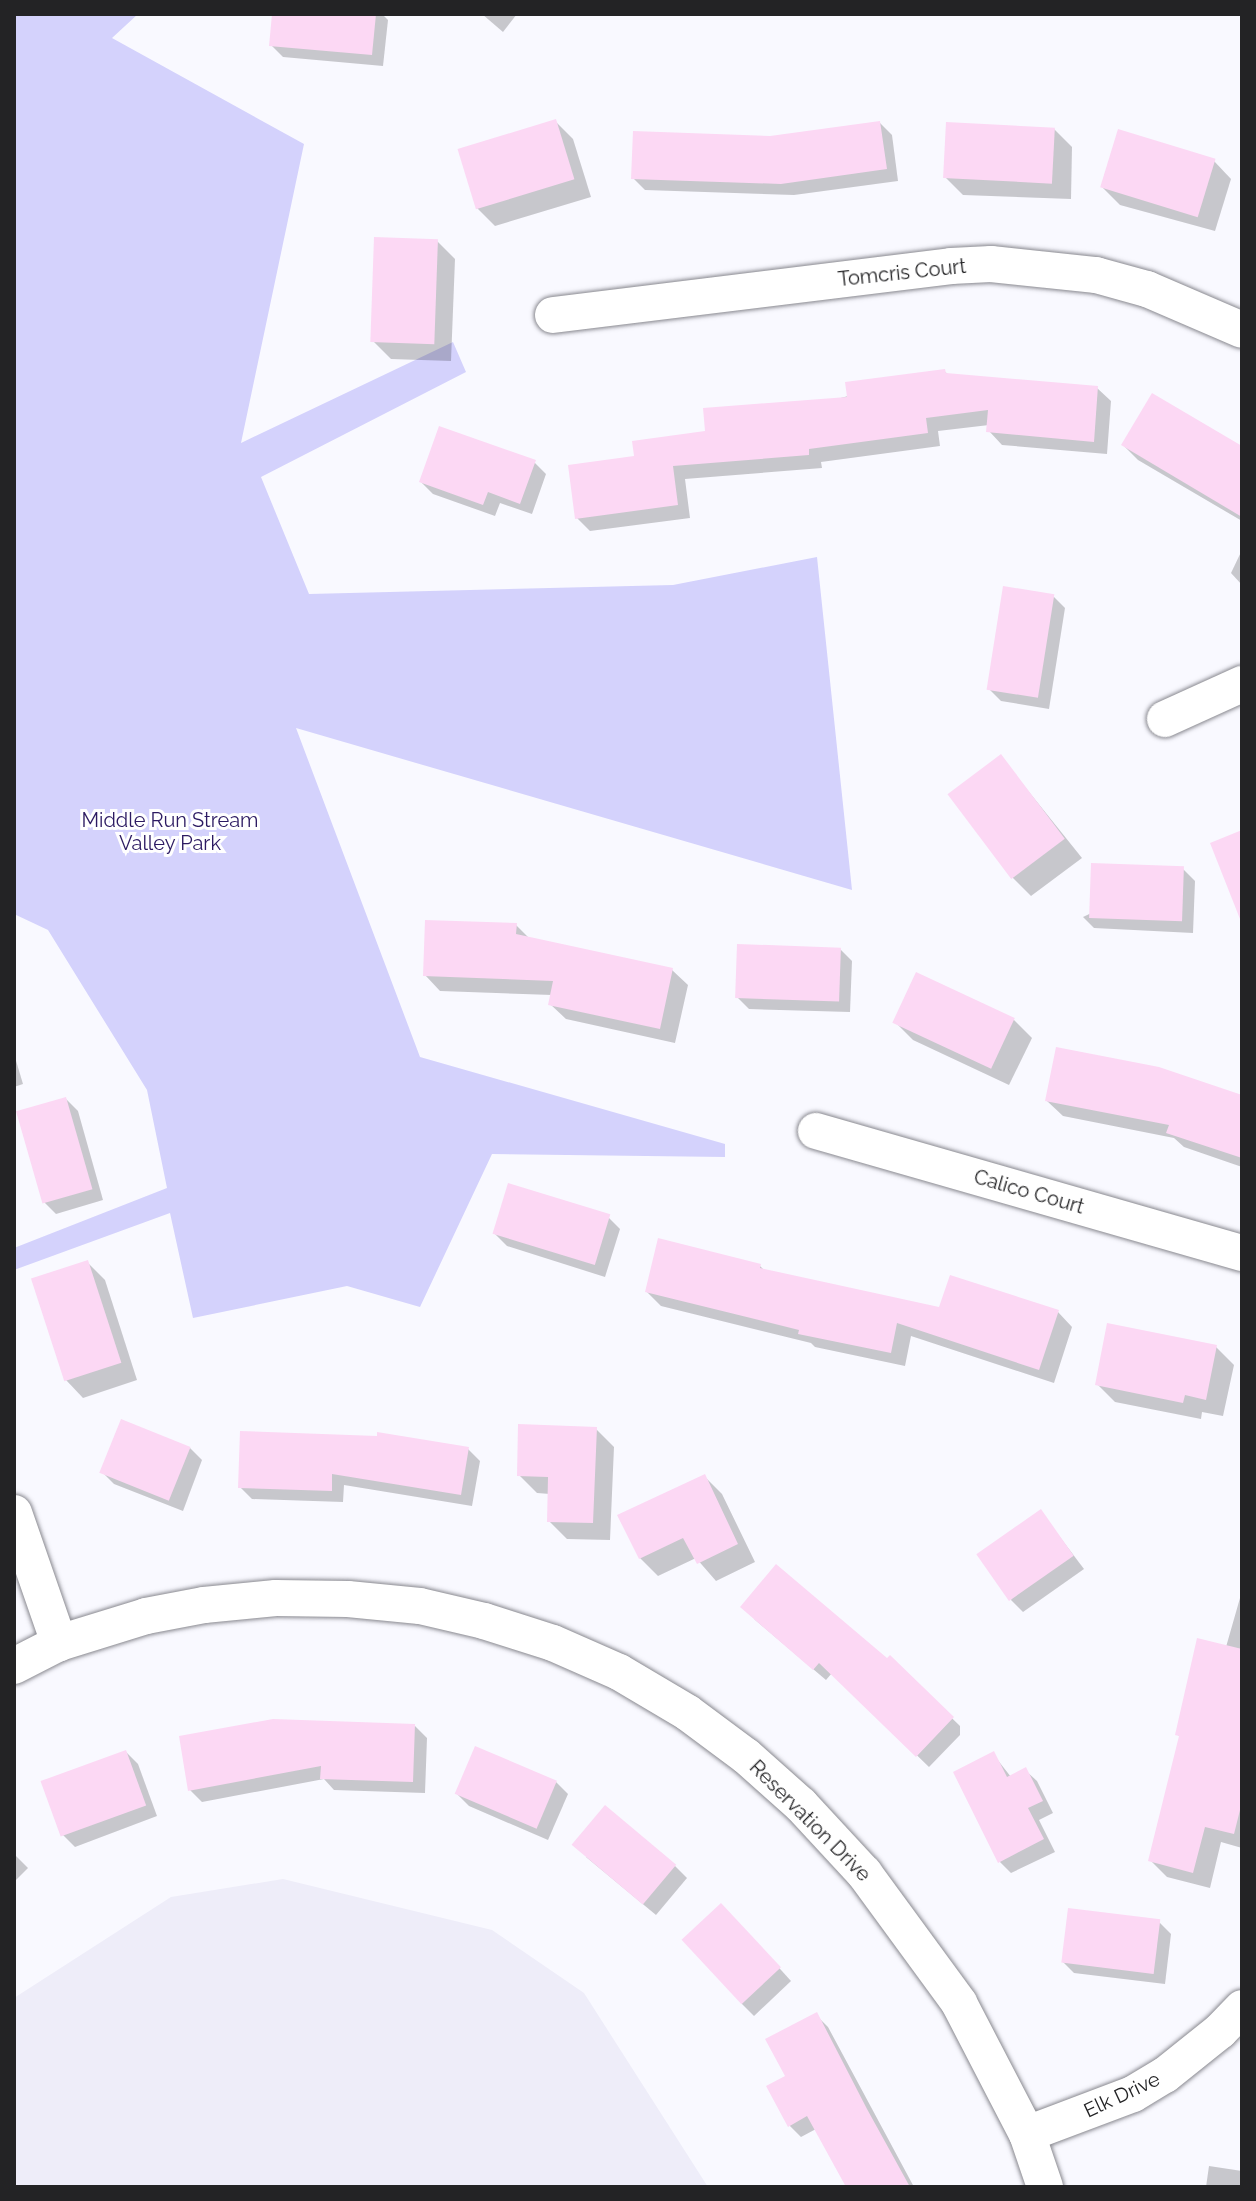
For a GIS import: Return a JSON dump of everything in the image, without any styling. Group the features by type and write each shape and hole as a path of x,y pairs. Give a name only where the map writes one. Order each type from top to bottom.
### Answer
{"street":[{"name":"Tomcris Court","path":"553,315 951,266 991,264 1096,275 1147,289 1242,330"},
{"path":"1165,719 1242,684"},
{"name":"Calico Court","path":"816,1131 1242,1253"},
{"path":"14,1513 59,1643"},
{"name":"Reservation Drive","path":"14,1666 59,1643 133,1620 204,1605 276,1598 348,1599 420,1606 484,1621 553,1643 619,1672 688,1713 746,1756 801,1805 864,1873 959,2003 1027,2134 1045,2187"},
{"name":"Elk Drive","path":"1027,2134 1133,2094 1165,2075 1220,2031 1242,2008"}],"shaded area":[{"path":"283,1879 492,1930 584,1993 708,2187 14,2187 14,1998 171,1897"}],"green space":[{"name":"Middle Run Stream Valley Park","path":"14,14 138,14 112,38 304,144 241,443 453,342 466,372 261,477 309,594 673,585 817,557 852,890 296,728 420,1057 725,1144 725,1157 492,1154 420,1307 347,1286 193,1318 170,1213 14,1270 14,1248 167,1188 147,1090 48,930 14,914"}],"building":[{"path":"272,14 376,14 372,55 269,46"},
{"path":"556,119 574,179 476,209 458,149"},
{"path":"880,121 887,169 781,184 631,179 633,131 770,136"},
{"path":"946,122 1055,128 1052,184 943,178"},
{"path":"1118,129 1216,159 1198,217 1100,187"},
{"path":"374,237 438,239 434,344 370,342"},
{"path":"945,369 946,373 1098,386 1094,442 986,432 988,410 926,418 928,433 809,449 809,455 673,466 678,505 575,519 568,465 634,456 632,441 705,431 703,408 847,397 845,382"},
{"path":"1152,393 1242,446 1242,517 1121,445"},
{"path":"439,426 536,460 520,504 488,492 483,505 419,482"},
{"path":"1003,586 1054,594 1038,698 987,690"},
{"path":"1001,754 1065,839 1011,879 947,794"},
{"path":"1242,830 1242,918 1240,919 1210,843"},
{"path":"1091,863 1184,866 1182,921 1089,918"},
{"path":"425,920 517,923 516,934 673,968 660,1029 548,1005 553,981 423,976"},
{"path":"737,944 841,948 839,1002 735,998"},
{"path":"916,972 1015,1018 991,1069 892,1023"},
{"path":"1056,1047 1159,1067 1242,1095 1242,1158 1166,1133 1169,1125 1045,1101"},
{"path":"66,1097 92,1189 42,1204 16,1111"},
{"path":"508,1183 610,1214 595,1265 493,1234"},
{"path":"658,1238 761,1264 760,1268 939,1307 950,1275 1059,1310 1039,1370 897,1323 891,1353 798,1334 799,1330 645,1292"},
{"path":"88,1260 121,1363 64,1381 31,1279"},
{"path":"1107,1323 1217,1345 1206,1400 1185,1395 1183,1403 1095,1385"},
{"path":"121,1419 191,1447 169,1501 99,1473"},
{"path":"518,1424 597,1427 593,1523 547,1522 548,1477 517,1476"},
{"path":"240,1431 377,1436 377,1432 469,1447 461,1495 332,1474 332,1491 238,1488"},
{"path":"705,1474 738,1544 697,1564 683,1538 639,1559 617,1515"},
{"path":"1041,1509 1074,1556 1009,1601 976,1554"},
{"path":"776,1564 887,1658 890,1655 954,1717 916,1757 819,1663 813,1670 740,1607"},
{"path":"1197,1638 1242,1649 1242,1802 1234,1834 1205,1827 1193,1873 1148,1861 1179,1736 1175,1735"},
{"path":"273,1719 415,1724 413,1782 320,1779 321,1766 188,1791 179,1736"},
{"path":"475,1746 557,1781 537,1829 455,1794"},
{"path":"126,1750 146,1805 61,1837 40,1781"},
{"path":"994,1751 1007,1777 1026,1767 1043,1801 1028,1808 1044,1839 998,1863 953,1772"},
{"path":"605,1805 676,1865 643,1905 572,1845"},
{"path":"721,1903 781,1967 742,2004 682,1940"},
{"path":"1068,1908 1160,1919 1154,1974 1061,1963"},
{"path":"817,2012 910,2187 846,2187 807,2116 788,2127 766,2086 785,2076 765,2039"}]}
